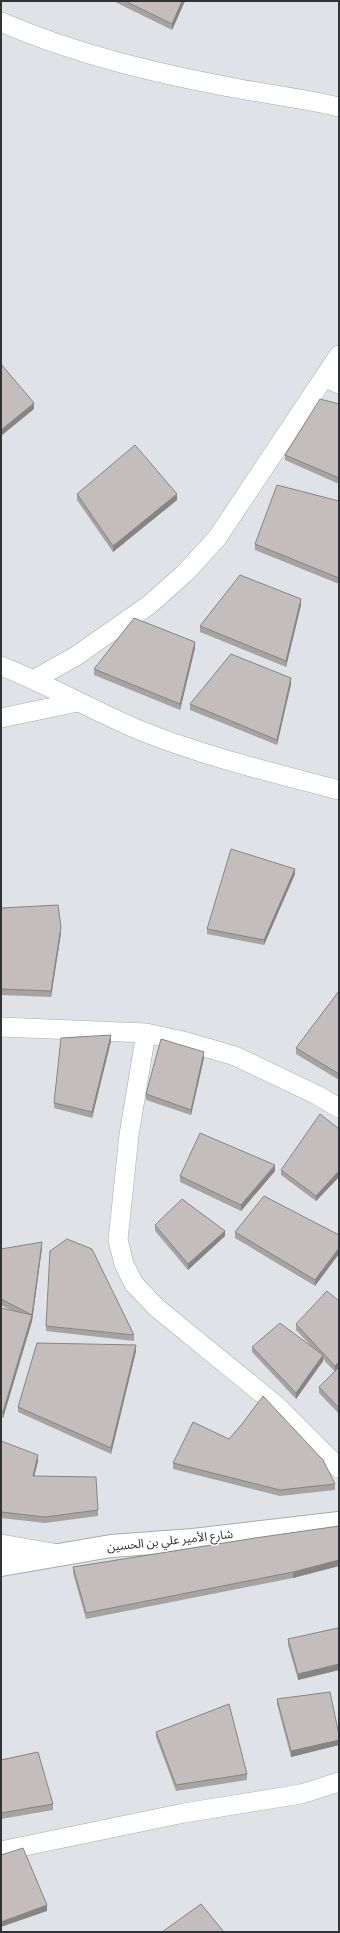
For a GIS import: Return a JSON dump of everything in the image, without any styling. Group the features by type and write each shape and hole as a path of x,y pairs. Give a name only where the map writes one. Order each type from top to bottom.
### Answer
{"street":[{"path":"1,22 29,34 95,56 239,88 339,106"},
{"path":"35,679 76,656 149,605 186,572 217,538 332,380 339,355"},
{"path":"1,666 35,679 78,702 144,732 225,760 339,790"},
{"path":"1,718 78,702"},
{"path":"1,1027 146,1033 187,1042 235,1056 317,1095 339,1108"},
{"path":"146,1033 129,1134 118,1240 124,1264 134,1284 157,1308 276,1405 339,1468"},
{"name":"شارع الأمير علي بن الحسين","path":"1,1565 111,1546 193,1540 339,1523"},
{"path":"1,1544 60,1555"},
{"path":"1,1851 184,1813 301,1794 339,1782"}],"building":[{"path":"125,1 182,1 172,24"},
{"path":"1,364 34,403 1,430"},
{"path":"320,399 339,404 339,478 285,455"},
{"path":"135,445 177,494 113,546 77,494"},
{"path":"277,485 339,501 339,578 255,544"},
{"path":"240,575 301,599 286,661 200,626"},
{"path":"134,618 195,642 180,704 94,669"},
{"path":"231,654 291,678 277,740 190,704"},
{"path":"231,849 295,869 264,940 207,929"},
{"path":"58,905 61,927 51,991 1,989 1,908"},
{"path":"339,991 339,1074 296,1048"},
{"path":"111,1035 92,1112 54,1103 61,1038"},
{"path":"161,1039 204,1052 191,1110 146,1094"},
{"path":"320,1114 339,1129 339,1171 316,1196 281,1170"},
{"path":"200,1133 275,1165 241,1205 180,1176"},
{"path":"264,1196 339,1235 339,1248 315,1280 235,1232"},
{"path":"182,1199 225,1231 188,1264 155,1225"},
{"path":"67,1239 92,1249 134,1335 46,1326 50,1251"},
{"path":"42,1242 32,1315 1,1299 1,1249"},
{"path":"327,1291 339,1301 339,1362 335,1366 296,1324"},
{"path":"1,1308 32,1315 3,1412 1,1411"},
{"path":"280,1323 323,1355 296,1393 252,1347"},
{"path":"37,1343 136,1345 111,1448 18,1407"},
{"path":"339,1367 339,1408 319,1387"},
{"path":"263,1396 323,1460 335,1484 280,1490 173,1463 193,1422 229,1439"},
{"path":"1,1441 38,1455 33,1476 96,1477 98,1510 45,1517 1,1512"},
{"path":"339,1526 339,1560 293,1572 86,1613 73,1567 255,1538"},
{"path":"338,1628 339,1664 298,1674 288,1639"},
{"path":"330,1692 339,1740 291,1751 277,1699"},
{"path":"229,1704 247,1774 176,1785 156,1732"},
{"path":"38,1752 53,1804 1,1813 1,1760"},
{"path":"23,1848 47,1905 1,1922 1,1855"},
{"path":"201,1904 224,1932 162,1932"}]}
